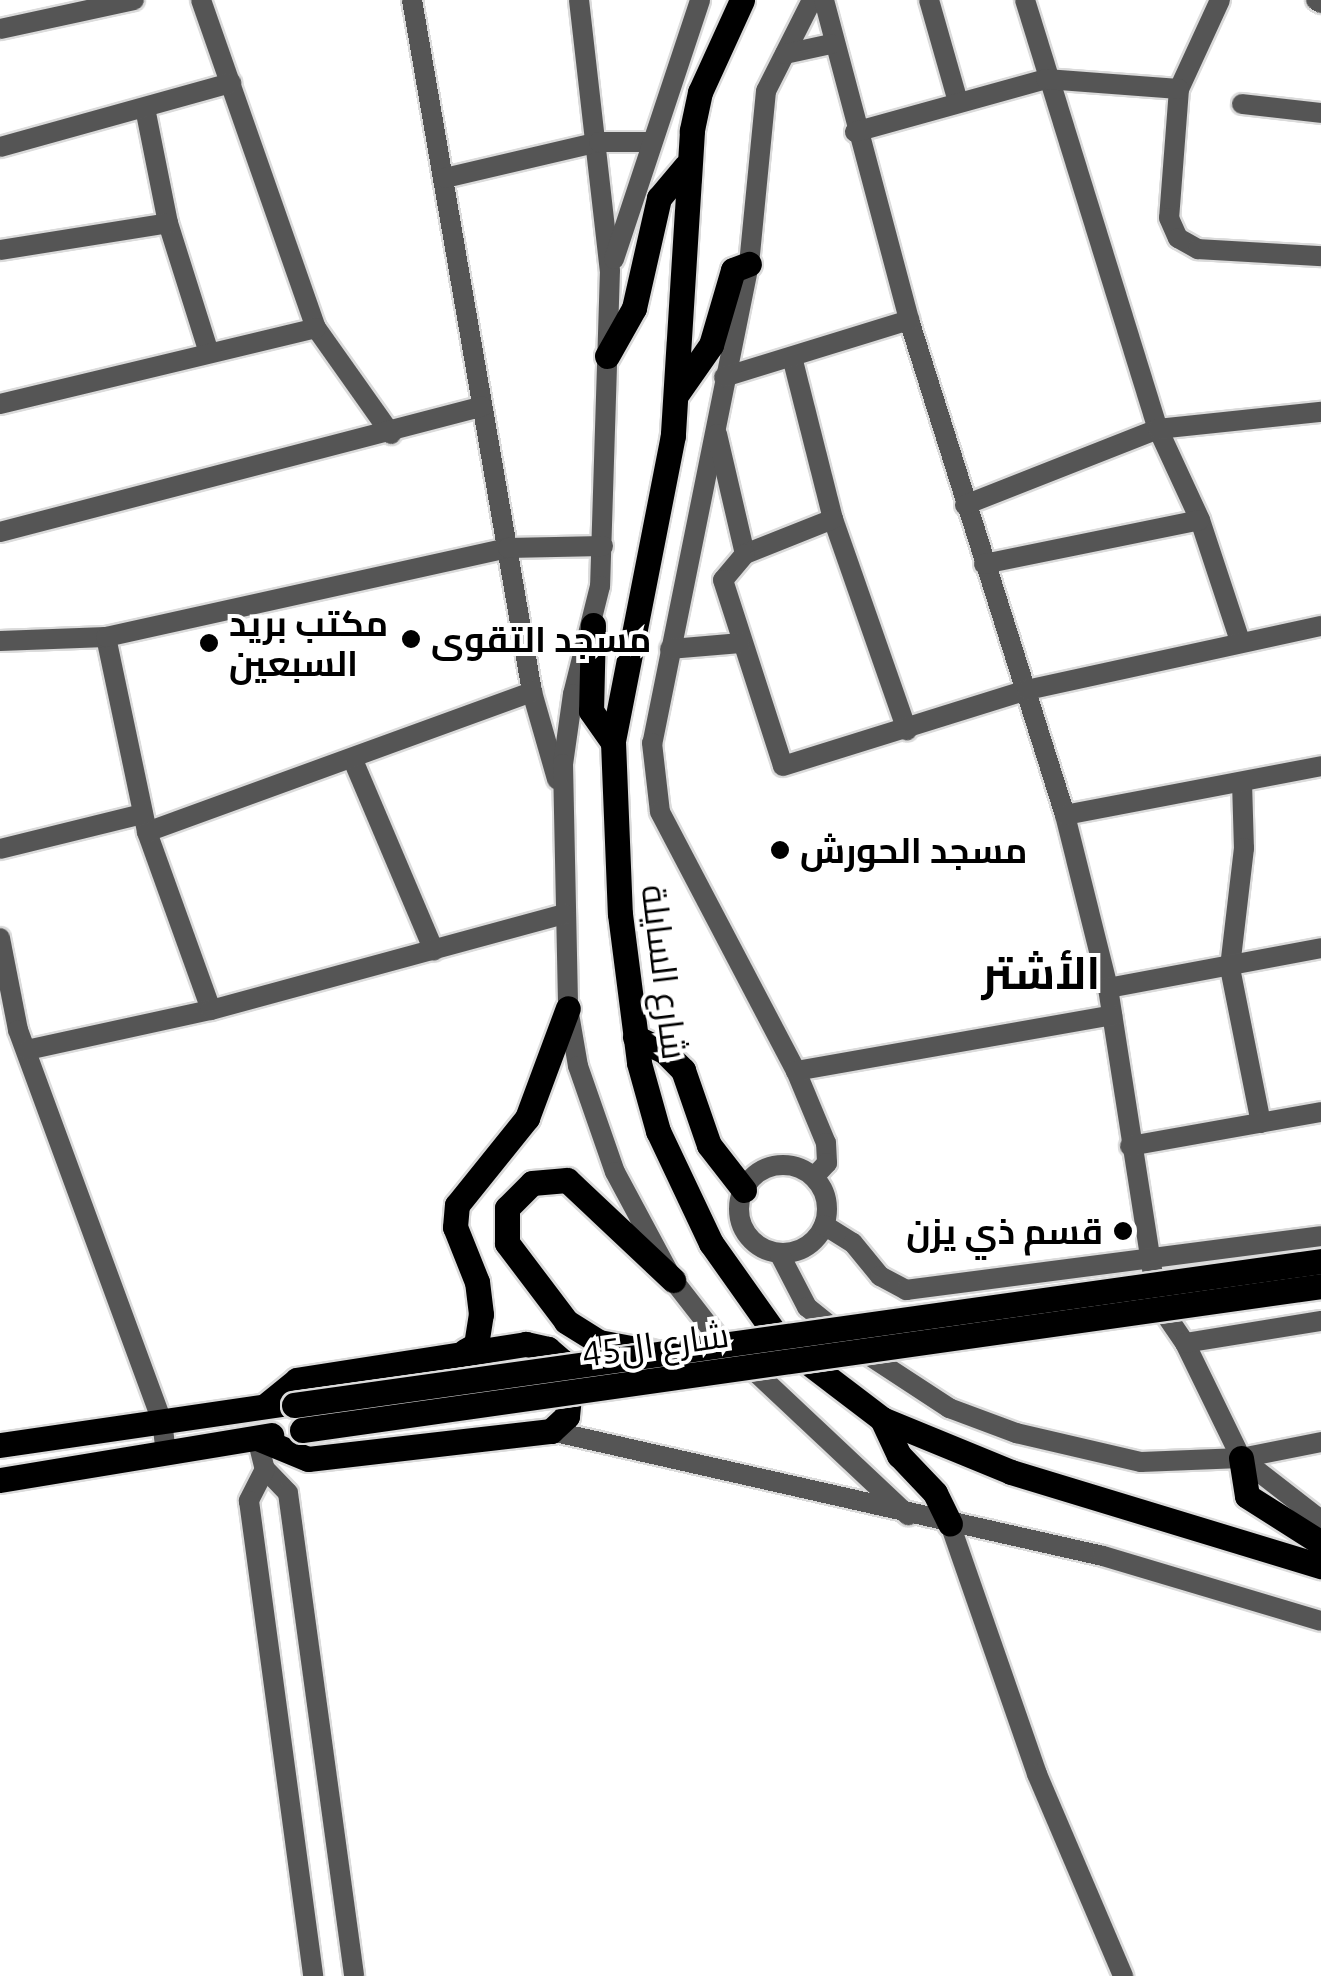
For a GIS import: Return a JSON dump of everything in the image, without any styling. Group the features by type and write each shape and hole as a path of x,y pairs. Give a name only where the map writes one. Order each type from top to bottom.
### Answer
{"main road":[{"name":"شارع السايلة","path":"742,0 700,92 686,166 676,396 612,742 620,914 635,1037 658,1132 711,1243 782,1342 882,1419 1011,1472 1321,1566"},
{"path":"607,356 634,308 659,198 686,166"},
{"path":"676,396 712,345 733,270 749,264"},
{"path":"593,625 592,711 612,742"},
{"path":"464,1351 476,1345 480,1298 458,1238 457,1206 527,1118 568,1008"},
{"path":"635,1037 664,1051 683,1070 715,1156 744,1190"},
{"path":"666,1354 599,1342 566,1321 508,1243 507,1208 532,1183 567,1180 673,1280"},
{"name":"شارع ال45","path":"0,1480 256,1438 298,1417 666,1354 1321,1261"},
{"name":"شارع ال45","path":"0,1445 267,1404 298,1417 1321,1286"},
{"path":"256,1438 308,1459 551,1430 567,1416 570,1388 563,1362 548,1349 526,1344 297,1380 267,1404"},
{"path":"882,1419 899,1455 935,1493 950,1524"},
{"path":"1241,1458 1248,1496 1321,1544"}],"street":[{"path":"0,28 134,0"},
{"path":"201,0 316,328 391,434"},
{"path":"412,0 532,692 563,800"},
{"path":"579,0 599,142 610,270 603,546 593,625 573,694 563,800 568,1008 590,1111 673,1280 715,1334 908,1516"},
{"path":"610,270 700,0"},
{"path":"812,0 764,101 749,264 652,744 660,812 796,1070 829,1153 814,1177"},
{"path":"824,0 831,44 909,320 964,505 1065,815 1108,988 1145,1258 1157,1302 1185,1344 1241,1458 1321,1520"},
{"path":"929,0 958,102"},
{"path":"1026,0 1046,79 1158,429 1200,520 1240,641"},
{"path":"1220,0 1179,89 1169,218 1178,238 1198,248 1321,256"},
{"path":"785,54 831,44"},
{"path":"856,132 1046,79 1179,89"},
{"path":"0,147 231,83"},
{"path":"1242,104 1321,113"},
{"path":"146,108 168,222 208,350"},
{"path":"445,178 599,142 650,142"},
{"path":"0,250 168,222"},
{"path":"724,377 909,320"},
{"path":"0,404 208,350 316,328"},
{"path":"792,356 832,520 906,730"},
{"path":"0,532 391,434 482,406"},
{"path":"964,505 1158,429 1321,412"},
{"path":"714,425 745,554"},
{"path":"832,520 745,554 723,580 783,766 1027,690 1321,626"},
{"path":"984,564 1200,520"},
{"path":"0,640 106,637 508,548 603,546"},
{"path":"106,637 145,823 211,1010"},
{"path":"670,649 740,642"},
{"path":"0,849 145,823 353,760 532,692"},
{"path":"353,760 434,951"},
{"path":"1065,815 1321,766"},
{"path":"1242,782 1244,848 1230,968 1261,1123"},
{"path":"15,1038 211,1010 564,914"},
{"path":"0,938 15,1038 162,1421 166,1452"},
{"path":"1108,988 1321,948"},
{"path":"796,1070 1112,1015"},
{"path":"1130,1146 1321,1112"},
{"path":"779,1253 811,1243 824,1224 826,1199 814,1177 776,1166 744,1190 740,1213 748,1236 779,1253 807,1307 950,1408 1016,1433 1140,1462 1241,1458 1321,1442"},
{"path":"824,1224 854,1243 880,1276 906,1290 1321,1236"},
{"path":"1185,1344 1321,1321"},
{"path":"551,1430 908,1516 1103,1556 1321,1621"},
{"path":"256,1438 264,1469 288,1493 354,1976"},
{"path":"264,1469 249,1501 313,1976"},
{"path":"950,1524 1038,1774 1122,1976"}],"place":[{"name":"مسجد التقوى","path":"411,639"},
{"name":"مكتب بريد السبعين","path":"209,643"},
{"name":"مسجد الحورش","path":"780,850"},
{"name":"قسم ذي يزن","path":"1123,1231"}],"district":[{"name":"الأشتر","path":"1041,973"}]}
